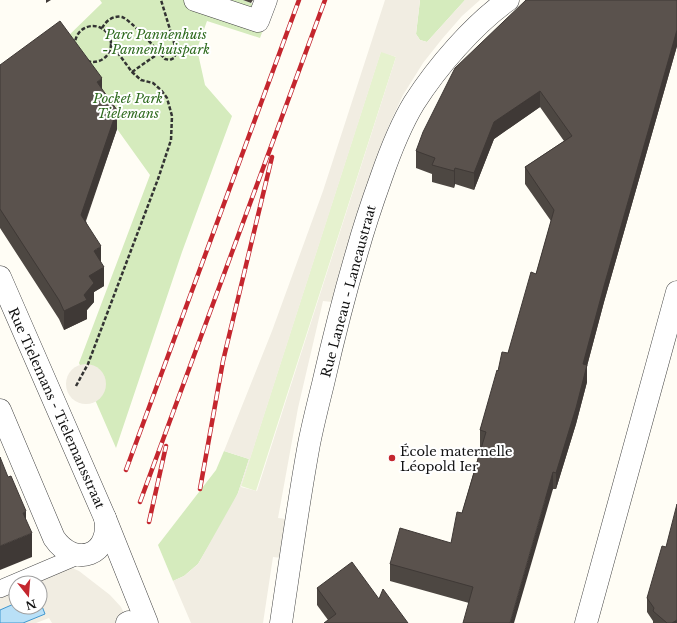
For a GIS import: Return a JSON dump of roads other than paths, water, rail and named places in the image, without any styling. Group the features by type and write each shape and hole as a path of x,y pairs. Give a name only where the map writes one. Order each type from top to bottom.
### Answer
{"street":[{"path":"195,0 258,21 266,0"},
{"name":"Rue Laneau - Laneaustraat","path":"282,623 309,442 349,277 364,225 389,156 414,104 435,73 476,28 499,6 508,0"},
{"name":"Rue Tielemans - Tielemansstraat","path":"0,277 105,518 127,575 134,623"},
{"path":"586,623 677,292"},
{"path":"0,410 54,538 60,547 69,553 80,555"},
{"name":"Rue Tielemans - Tielemansstraat","path":"80,555 90,554 99,547 105,539 107,528 105,518"}],"lane":[{"path":"0,589 80,555"}],"water":[{"path":"8,606 8,615 43,615 23,623 0,623 0,610"}],"railway":[{"path":"126,470 299,0"},
{"path":"140,502 325,0"},
{"path":"200,489 223,361 272,157"},
{"path":"149,522 166,446"}],"place":[{"name":"École maternelle Léopold Ier","path":"392,458"}],"park label":[{"name":"Parc Pannenhuis - Pannenhuispark","path":"156,42"},
{"name":"Pocket Park Tielemans","path":"128,106"}]}
